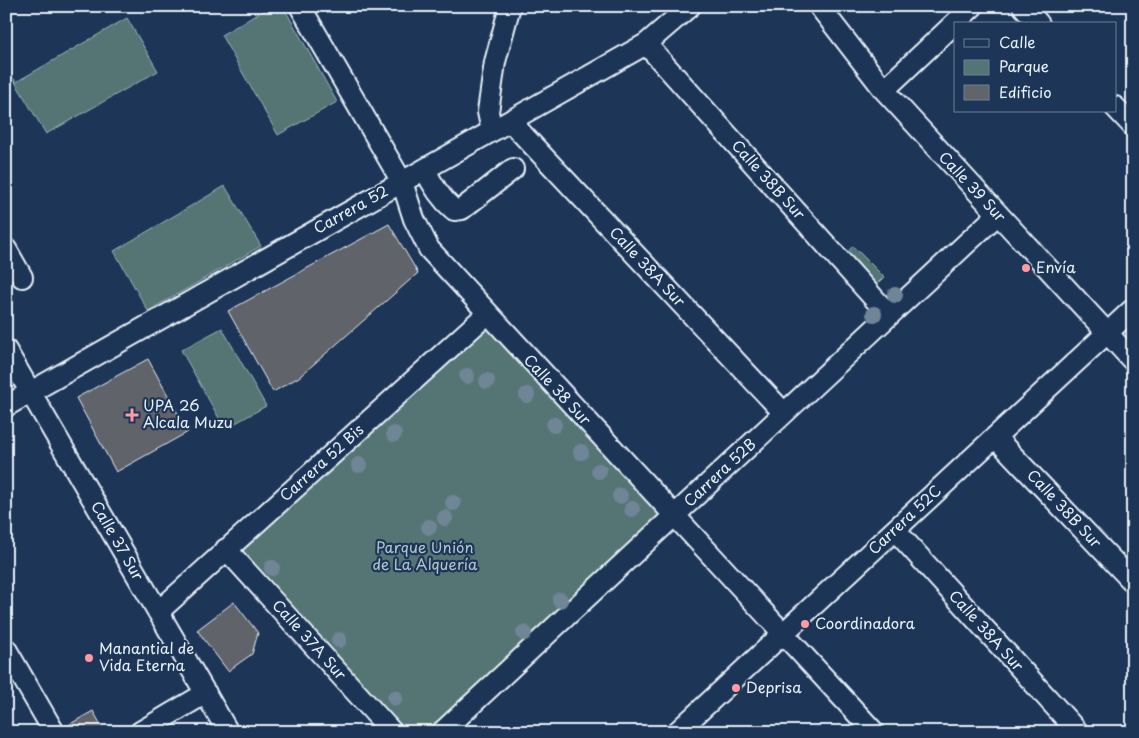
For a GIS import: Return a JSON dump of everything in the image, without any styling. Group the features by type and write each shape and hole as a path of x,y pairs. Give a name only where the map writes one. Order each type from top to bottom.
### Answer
{"street":[{"name":"Calle 38 Sur","path":"300,6 402,182 414,219 429,250 874,732"},
{"path":"492,131 488,112 495,62 510,6"},
{"name":"Carrera 52","path":"6,406 646,44 690,6"},
{"name":"Calle 39 Sur","path":"819,6 884,90 1133,361"},
{"path":"956,22 973,6"},
{"path":"1023,6 1037,22"},
{"path":"884,90 954,24"},
{"name":"Calle 38B Sur","path":"646,44 889,315"},
{"path":"1116,108 1133,126"},
{"name":"Calle 38A Sur","path":"510,121 784,413"},
{"path":"425,169 433,187 444,202 454,210 462,209 514,169"},
{"name":"Carrera 52B","path":"442,732 998,214"},
{"path":"6,249 22,277"},
{"name":"Carrera 52C","path":"677,732 1133,309"},
{"name":"Carrera 52 Bis","path":"158,612 487,314"},
{"name":"Calle 37 Sur","path":"6,350 228,732"},
{"name":"Calle 38B Sur","path":"995,437 1133,582"},
{"name":"Calle 38A Sur","path":"895,530 1078,732"},
{"name":"Calle 37A Sur","path":"226,549 392,732"},
{"path":"6,649 54,732"},
{"path":"140,732 206,693"}],"green space":[{"path":"272,6 283,6 337,102 278,135 221,35"},
{"path":"127,18 158,71 46,134 15,82 6,87 6,67 16,82"},
{"path":"225,186 261,246 148,311 114,251"},
{"path":"853,246 884,277 875,286 845,255"},
{"name":"Parque Unión de La Alquería","path":"486,318 666,516 438,732 396,732 230,549"},
{"path":"222,328 266,406 225,429 181,350"}],"building":[{"path":"389,224 418,273 299,377 273,392 228,311"},
{"name":"UPA 26 Alcala Muzu","path":"148,359 188,432 116,472 76,398"},
{"path":"234,602 258,633 252,654 228,671 197,630"},
{"path":"93,711 105,732 68,732 65,727"}],"place":[{"name":"Envía","path":"1026,268"},
{"name":"UPA 26 Alcala Muzu","path":"132,415"},
{"name":"Coordinadora","path":"805,624"},
{"name":"Manantial de Vida Eterna","path":"89,658"},
{"name":"Deprisa","path":"736,688"}]}
